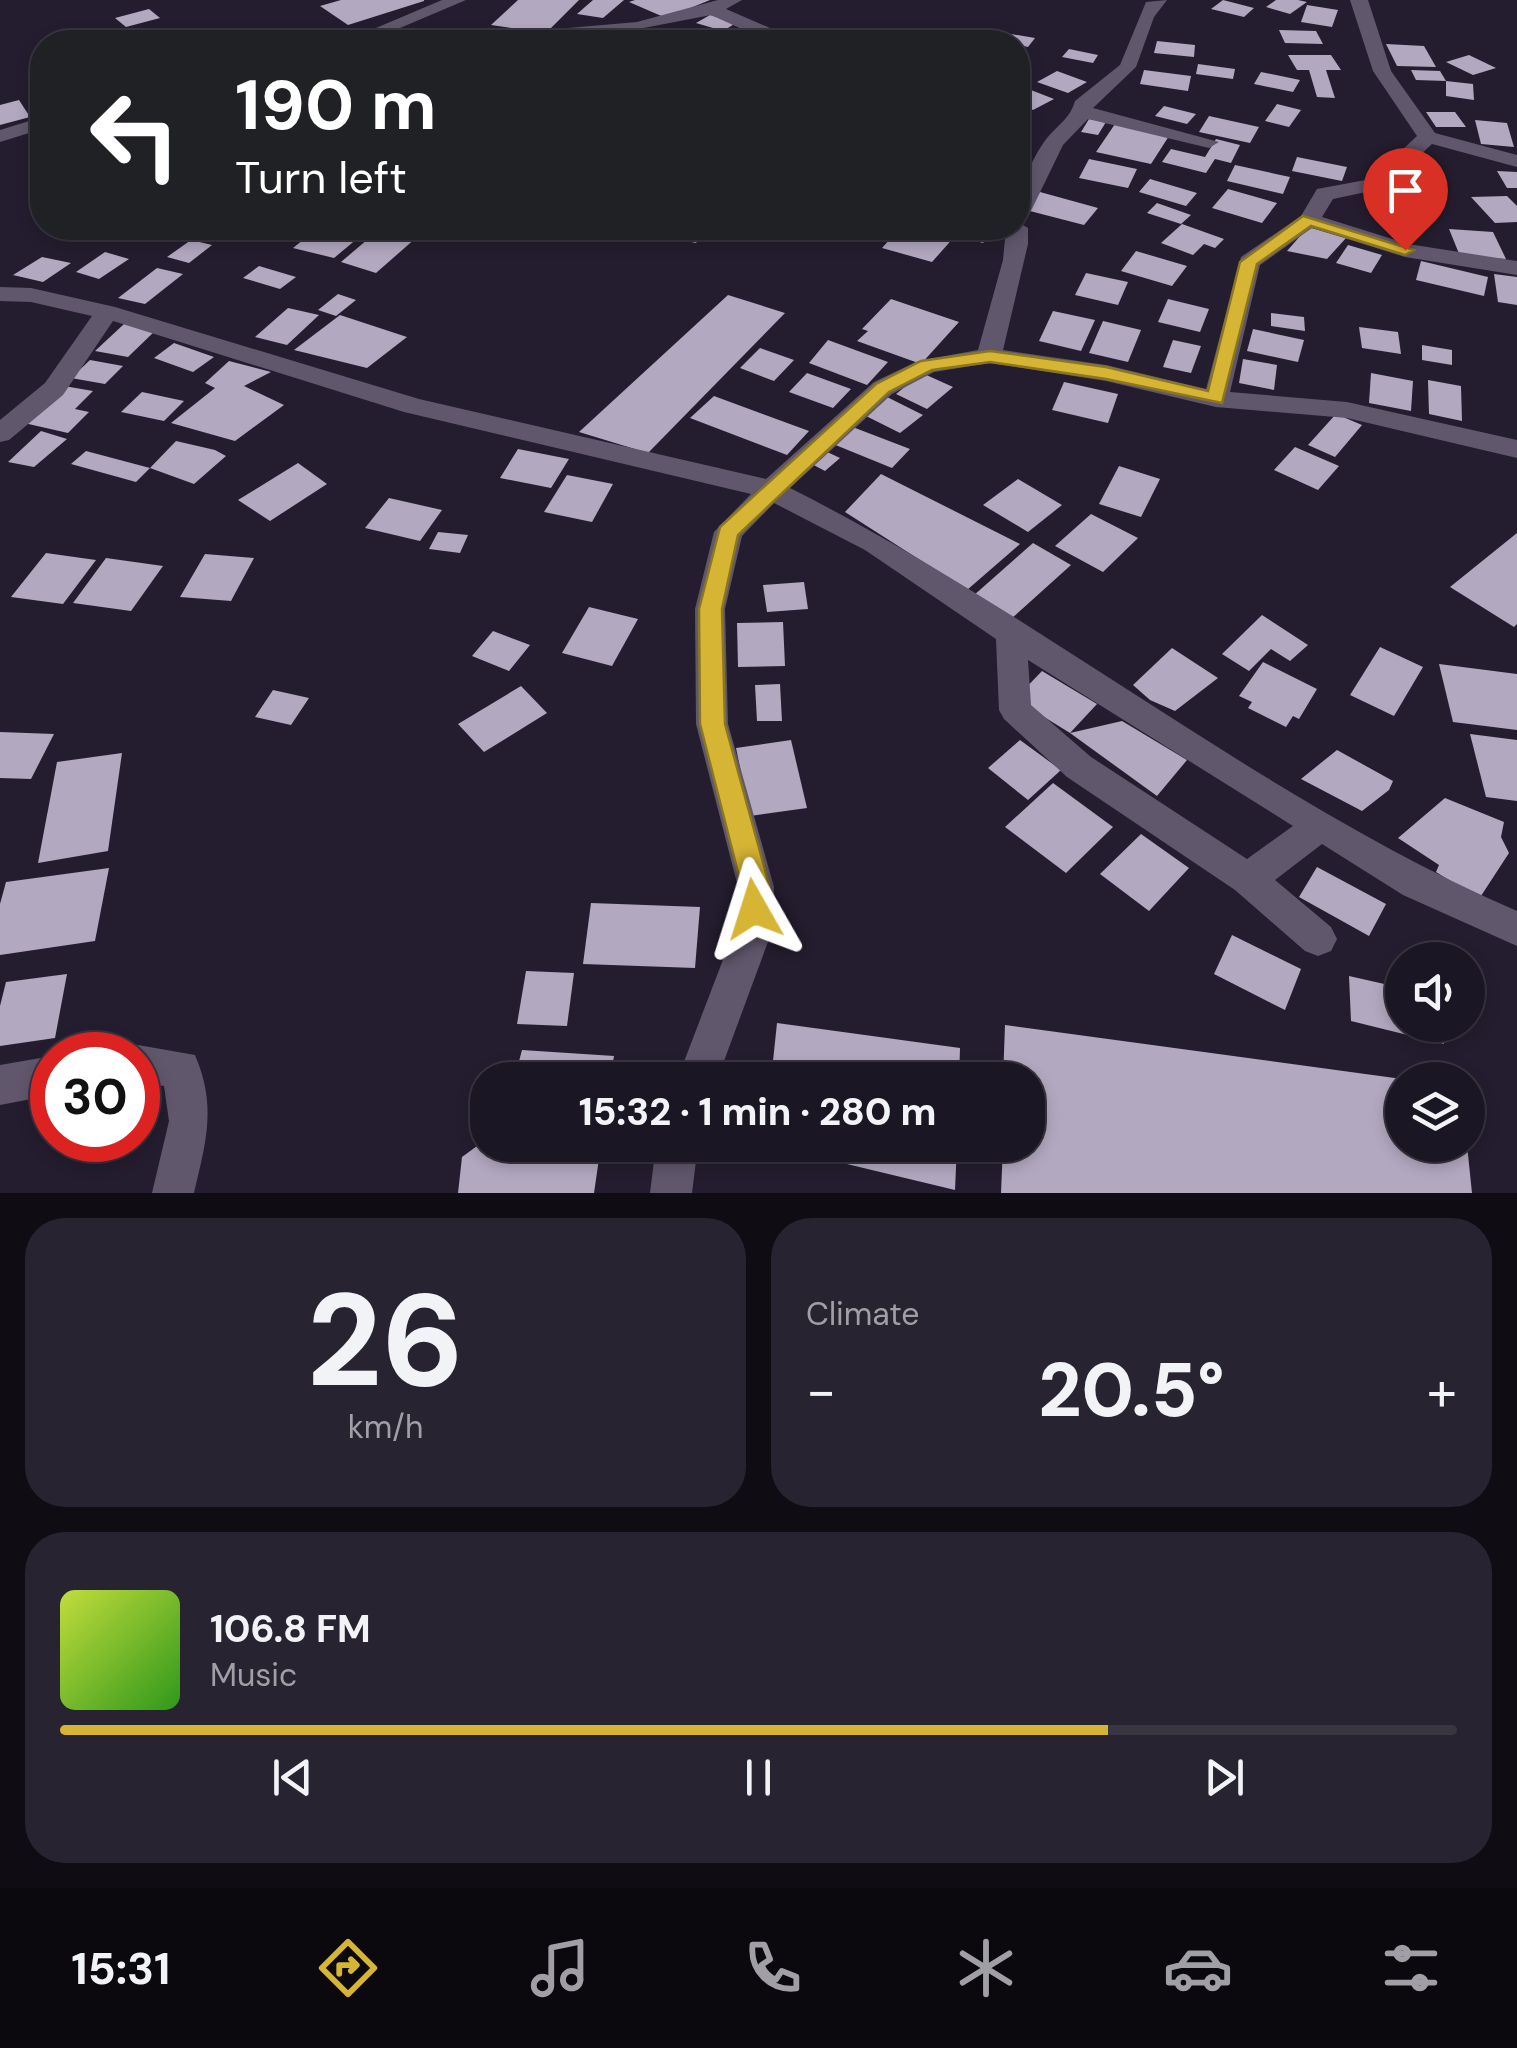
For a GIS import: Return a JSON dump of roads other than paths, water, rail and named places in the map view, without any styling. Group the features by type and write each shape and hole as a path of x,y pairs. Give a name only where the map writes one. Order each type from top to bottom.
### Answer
{"street":[{"path":"382,30 457,0"},
{"path":"610,30 713,10 732,0"},
{"path":"1084,112 1082,105 1124,75 1138,46 1146,10 1158,0"},
{"path":"1359,0 1382,71 1428,138 1517,161"},
{"path":"713,10 759,30"},
{"path":"1084,112 1209,142"},
{"path":"1030,191 1054,143 1084,112"},
{"path":"0,136 30,127"},
{"path":"1216,399 1249,262 1309,220 1324,194 1378,184 1428,138"},
{"path":"1309,220 1405,250 1517,268"},
{"path":"990,356 992,318 1020,253 1018,240"},
{"path":"0,294 31,295 107,312 384,398 770,489 875,543 1010,634 1416,884 1517,929"},
{"path":"0,434 54,390 107,312"},
{"path":"704,1062 753,931 756,888 712,724 710,609 728,532 882,388 928,366 990,356 1106,373 1216,399 1347,410 1517,449"},
{"path":"1010,634 1014,710 1079,767 1248,879 1318,939"},
{"path":"1248,879 1321,825"},
{"path":"160,1067 181,1069 190,1122 173,1193"},
{"path":"0,1085 30,1080"},
{"path":"671,1193 675,1162"}]}
